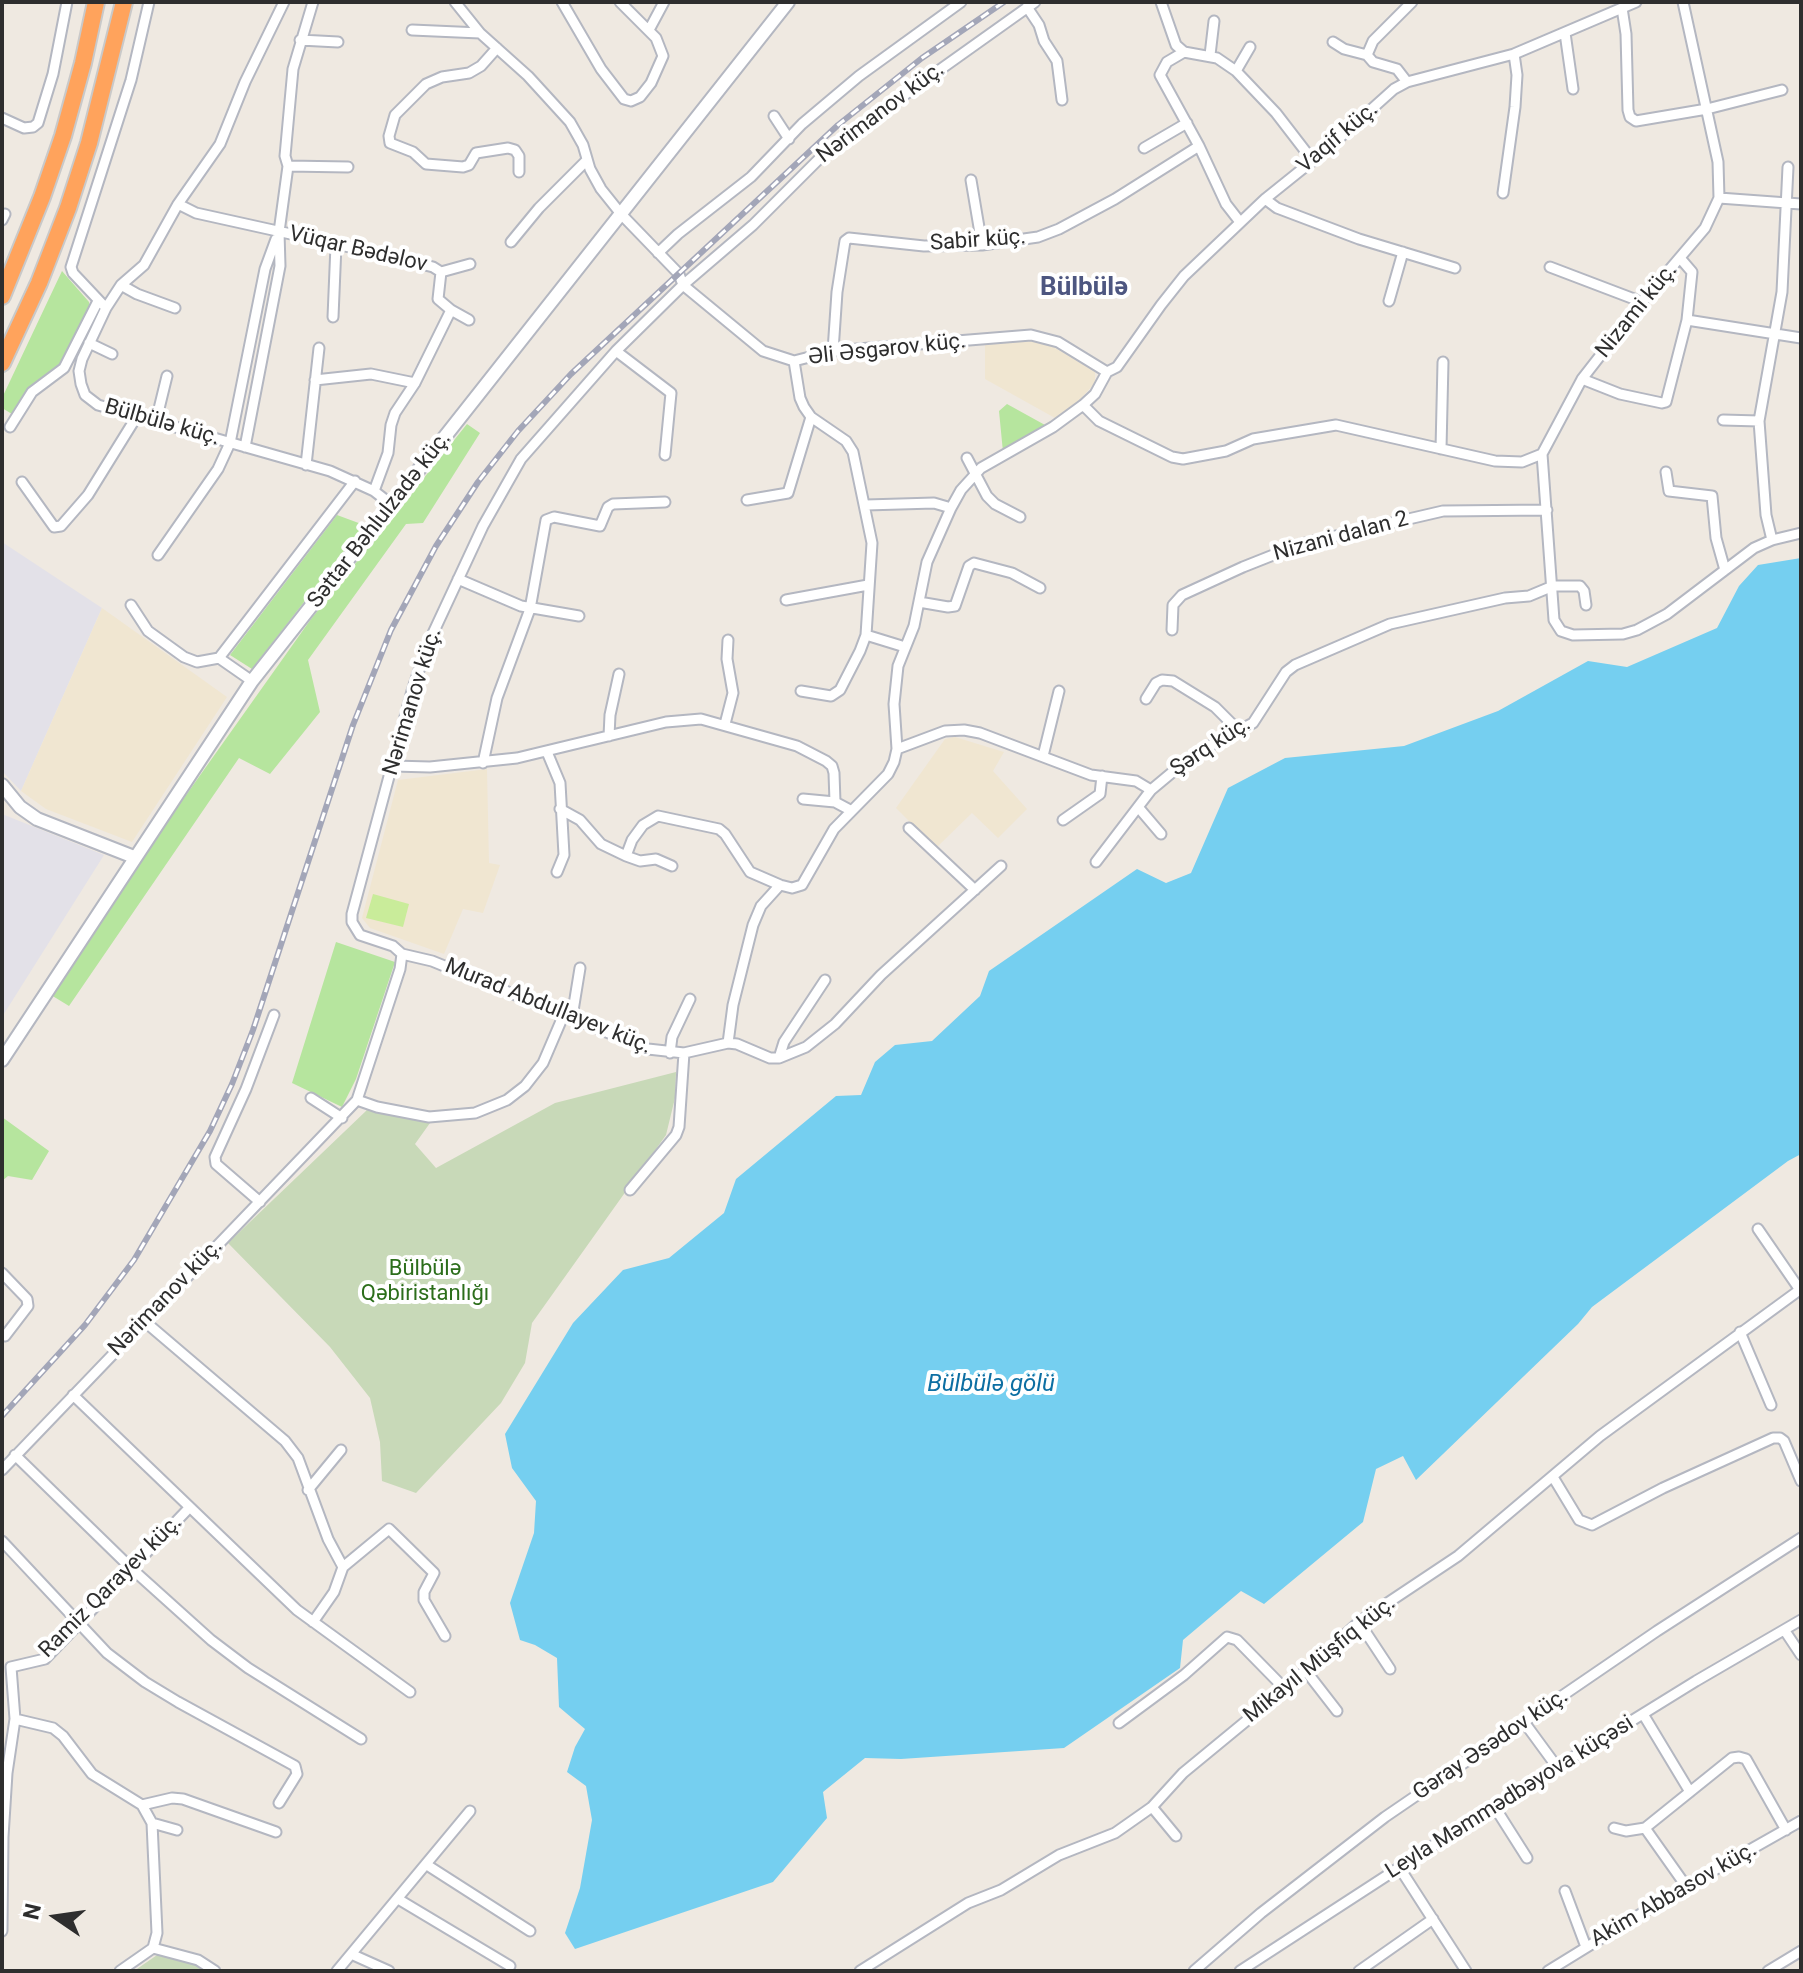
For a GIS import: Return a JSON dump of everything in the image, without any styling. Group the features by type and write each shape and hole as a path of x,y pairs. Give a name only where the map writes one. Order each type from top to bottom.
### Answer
{"highway":[{"path":"2,296 63,136 96,2"},
{"path":"2,363 39,283 68,208 89,143 124,2"}],"main road":[{"name":"Səttar Bəhlulzadə küç.","path":"2,1060 252,681 788,2"},
{"path":"2,785 20,807 37,819 134,857"}],"street":[{"path":"2,118 24,128 38,123 53,74 67,2"},
{"path":"10,427 32,392 64,368 102,304 71,267 131,80 149,2"},
{"name":"Bülbülə küç.","path":"284,2 245,82 220,144 178,204 144,265 102,304 79,371 85,395 98,405 355,481 392,505"},
{"path":"245,447 280,266 279,232 288,166 285,156 291,82 300,40 313,2"},
{"name":"Əli Əsgərov küç.","path":"455,2 480,33 528,76 570,122 583,145 595,180 621,214 679,274 683,285 763,351 794,361 833,351 1031,335 1058,342 1107,372"},
{"path":"562,2 601,69 624,99 631,101 640,97 651,83 663,56 661,46 649,30 620,2"},
{"path":"649,30 664,2"},
{"name":"Nərimanov küç.","path":"658,253 751,177 815,112 880,59 961,2"},
{"path":"1161,2 1176,45 1184,52 1210,55 1236,71 1276,113 1313,161"},
{"path":"1367,55 1373,41 1412,2"},
{"name":"Vaqif küç.","path":"976,473 1053,427 1095,394 1107,372 1117,367 1172,290 1265,199 1394,89 1407,82 1514,54 1636,2"},
{"path":"1683,2 1718,162 1719,198 1801,204"},
{"path":"1031,5 1044,41 1057,61 1062,100"},
{"name":"Nərimanov küç.","path":"2,1470 357,1100 400,969 402,954 393,946 360,935 352,922 419,669 499,494 521,459 616,351 683,285 753,225 803,172 839,140 1031,5"},
{"path":"1622,8 1630,117 1636,121 1707,109 1782,90"},
{"path":"1210,55 1214,21"},
{"path":"412,30 480,33"},
{"path":"1565,33 1573,89"},
{"path":"300,40 338,42"},
{"path":"1333,42 1344,49 1367,55 1373,62 1397,69 1407,82"},
{"path":"1236,71 1250,47"},
{"path":"497,48 481,66 469,73 442,77 426,84 395,115 390,143 413,152 426,164 463,167 469,165 476,153 508,148 515,150 519,156 519,172"},
{"path":"1184,52 1167,62 1160,75 1226,204 1240,222"},
{"path":"1503,193 1515,107 1517,75 1514,54"},
{"path":"774,116 789,139"},
{"path":"1144,148 1187,123"},
{"name":"Sabir küç.","path":"833,351 837,292 845,241 849,238 924,246 982,245 1021,240 1059,229 1115,199 1199,146"},
{"path":"511,242 550,196 587,160"},
{"path":"288,166 348,167"},
{"path":"1772,540 1766,515 1759,421 1782,292 1788,167"},
{"path":"971,180 982,245"},
{"name":"Nizami küç.","path":"1542,454 1582,379 1705,228 1719,198"},
{"path":"1265,199 1277,208 1313,222 1455,268"},
{"name":"Vüqar Bədəlov","path":"178,204 196,213 433,267 441,272 438,299 451,310"},
{"path":"158,555 218,469 230,443 265,269 279,232"},
{"path":"333,317 336,245"},
{"path":"1389,301 1403,252"},
{"path":"1582,379 1620,394 1666,402 1687,320 1692,272 1680,258"},
{"path":"441,272 470,264"},
{"path":"1550,267 1642,302"},
{"path":"121,285 175,308"},
{"path":"374,491 388,453 395,413 415,383 451,310 469,320"},
{"path":"1687,320 1801,338"},
{"path":"89,343 112,354"},
{"path":"306,465 319,348"},
{"path":"616,351 671,393 665,455"},
{"path":"794,361 800,398 811,417 850,446 866,505 872,543 866,635 840,690 831,696 801,691"},
{"path":"1441,449 1443,362"},
{"path":"315,380 371,374 415,383"},
{"path":"156,421 167,376"},
{"path":"1083,405 1099,421 1172,457 1183,459 1226,451 1253,439 1336,425 1506,463 1522,462 1542,454 1554,620 1561,631 1573,635 1623,634 1652,624 1754,548 1801,533"},
{"path":"22,482 54,527 61,526 88,495 137,416"},
{"path":"747,500 788,493 811,417"},
{"path":"1723,420 1759,421"},
{"path":"967,458 987,496 995,504 1020,517"},
{"path":"1666,472 1669,491 1712,496 1716,538 1725,570"},
{"path":"626,856 632,840 643,825 658,816 670,816 719,829 750,872 792,888 802,885 834,829 888,774 897,749 895,688 898,666 914,626 927,562 951,508 976,473"},
{"path":"131,605 148,631 184,657 197,662 219,658 355,481"},
{"path":"483,763 497,698 530,609 546,520 550,517 600,526 608,507 613,504 665,502"},
{"path":"866,505 934,503 951,508"},
{"name":"Nizani dalan 2","path":"1172,630 1173,605 1182,595 1301,544 1443,511 1547,510"},
{"path":"919,602 955,606 969,566 974,563 1012,573 1040,588"},
{"path":"458,579 530,609 579,616"},
{"path":"786,600 868,585"},
{"path":"1553,586 1580,586 1586,605"},
{"name":"Şərq küç.","path":"897,749 953,729 980,733 1091,775 1136,781 1151,790 1193,755 1253,723 1286,672 1295,665 1390,624 1505,598 1529,596 1553,586"},
{"path":"866,635 905,647"},
{"path":"725,724 733,693 727,659 728,640"},
{"path":"219,658 252,681"},
{"path":"609,736 619,674"},
{"path":"1146,699 1156,683 1173,681 1215,707 1240,732"},
{"path":"1043,756 1059,691"},
{"path":"393,766 483,763 547,752 682,720 701,719 797,746 826,761 834,773 835,802"},
{"path":"547,752 559,776 564,855 557,872"},
{"path":"1063,820 1100,794 1102,776"},
{"path":"1096,862 1151,790"},
{"path":"803,799 835,802 850,810"},
{"path":"1138,807 1161,834"},
{"path":"560,809 580,820 601,844 640,861 656,859 672,866"},
{"path":"909,828 975,890"},
{"path":"780,885 761,906 753,925 733,1005 728,1043 770,1058 779,1058 806,1047 835,1024 881,975 1001,866"},
{"name":"Murad Abdullayev küç.","path":"402,954 432,961 626,1041 670,1053 728,1043"},
{"path":"357,1100 429,1117 475,1113 507,1100 525,1086 543,1063 568,1016 580,968"},
{"path":"779,1058 784,1042 825,980"},
{"path":"670,1053 672,1037 690,999"},
{"path":"260,1202 216,1164 215,1157 246,1089 274,1015"},
{"path":"630,1190 676,1135 684,1053"},
{"path":"311,1098 342,1118"},
{"path":"1758,1229 1800,1289"},
{"path":"2,1273 27,1299 28,1306 5,1336"},
{"name":"Mikayıl Müşfiq küç.","path":"860,1971 968,1903 1001,1890 1059,1855 1115,1833 1152,1807 1183,1773 1306,1671 1359,1622 1458,1556 1600,1436 1800,1289"},
{"path":"143,1320 285,1441 298,1458 328,1539 343,1567"},
{"path":"1740,1332 1771,1405"},
{"path":"73,1395 313,1622 410,1692"},
{"path":"1553,1477 1579,1520 1592,1525 1663,1488 1773,1438 1784,1441 1801,1481"},
{"path":"308,1490 341,1450"},
{"path":"15,1455 131,1568 211,1640 248,1668 361,1739"},
{"name":"Ramiz Qarayev küç.","path":"2,1931 5,1773 15,1719 6,1666 45,1659 189,1508"},
{"path":"313,1622 334,1592 343,1567 389,1529 434,1573 424,1592 424,1600 445,1636"},
{"name":"Gəray Əsədov küç.","path":"1194,1971 1261,1913 1385,1817 1801,1538"},
{"path":"2,1541 107,1653 145,1682 295,1766 297,1774 279,1803"},
{"name":"Leyla Məmmədbəyova küçəsi","path":"1240,1971 1494,1806 1801,1620"},
{"path":"1359,1622 1390,1669"},
{"path":"1785,1631 1801,1655"},
{"path":"1119,1723 1184,1675 1227,1637 1237,1640 1285,1689"},
{"path":"1306,1671 1337,1711"},
{"path":"1643,1714 1690,1792"},
{"path":"15,1719 53,1728 63,1736 92,1774 142,1805 152,1823 158,1922 153,1948 120,1971"},
{"path":"1524,1722 1557,1767"},
{"path":"1614,1828 1626,1831 1645,1828 1732,1758 1746,1759 1786,1830"},
{"path":"142,1805 172,1798 183,1799 276,1832"},
{"path":"1494,1806 1527,1858"},
{"path":"1152,1807 1176,1836"},
{"path":"337,1971 470,1811"},
{"name":"Akim Abbasov küç.","path":"1548,1971 1686,1886 1801,1821"},
{"path":"152,1823 177,1830"},
{"path":"1645,1828 1686,1886"},
{"path":"427,1865 530,1931"},
{"path":"1399,1867 1466,1971"},
{"path":"1565,1891 1586,1947"},
{"path":"398,1899 510,1966"},
{"path":"1359,1971 1433,1919"},
{"path":"153,1948 198,1960 215,1971"},
{"path":"1768,1971 1801,1951"},
{"path":"351,1954 389,1971"}],"shaded area":[{"path":"1032,340 1047,343 1095,372 1095,383 1072,408 1055,418 985,379 985,345"},
{"path":"2,542 102,608 21,791 2,771"},
{"path":"102,608 227,697 132,842 46,809 21,791"},
{"path":"955,737 1004,752 993,771 1027,809 998,838 972,813 936,848 896,808 945,739"},
{"path":"487,769 489,863 500,865 483,913 463,909 444,954 370,928 362,918 398,780"},
{"path":"2,814 104,855 2,1017"}],"green space":[{"path":"62,271 89,302 90,311 60,368 29,389 12,414 2,408 2,398"},
{"path":"1007,404 1045,425 1003,452 999,411"},
{"path":"467,424 480,433 423,523 406,524 308,660 320,712 270,774 239,758 69,1006 51,995 152,843 311,619"},
{"path":"337,515 364,525 252,669 230,655"},
{"path":"373,894 409,904 403,927 366,918"},
{"path":"336,942 395,962 356,1079 342,1107 292,1083"},
{"name":"Bülbülə Qəbiristanlığı","path":"676,1072 675,1098 666,1135 532,1323 525,1363 501,1403 416,1493 382,1481 380,1442 370,1398 330,1347 228,1243 367,1110 430,1123 415,1144 436,1168 555,1103"},
{"path":"2,1117 49,1151 32,1180 8,1176 2,1181"},
{"path":"160,1953 183,1956 210,1971 134,1971"}],"water":[{"name":"Bülbülə gölü","path":"1801,558 1801,1154 1592,1307 1416,1480 1403,1456 1376,1469 1363,1522 1264,1604 1241,1591 1183,1640 1180,1668 1064,1748 901,1759 865,1758 823,1792 827,1818 773,1882 575,1949 565,1933 580,1888 592,1820 586,1786 567,1772 585,1729 559,1707 557,1658 520,1640 510,1603 534,1533 536,1501 512,1468 505,1434 573,1323 623,1270 669,1258 724,1213 736,1179 836,1096 861,1095 875,1062 895,1045 932,1041 980,996 989,971 1137,869 1166,883 1191,873 1228,788 1285,758 1404,746 1498,711 1588,661 1627,667 1717,628 1739,586 1758,565"}],"railway":[{"path":"2,1416 85,1325 134,1260 210,1131 253,1030 353,725 391,630 436,546 478,482 518,431 571,374 838,125 922,58 1004,2"}],"district":[{"name":"Bülbülə","path":"1084,288"}]}
